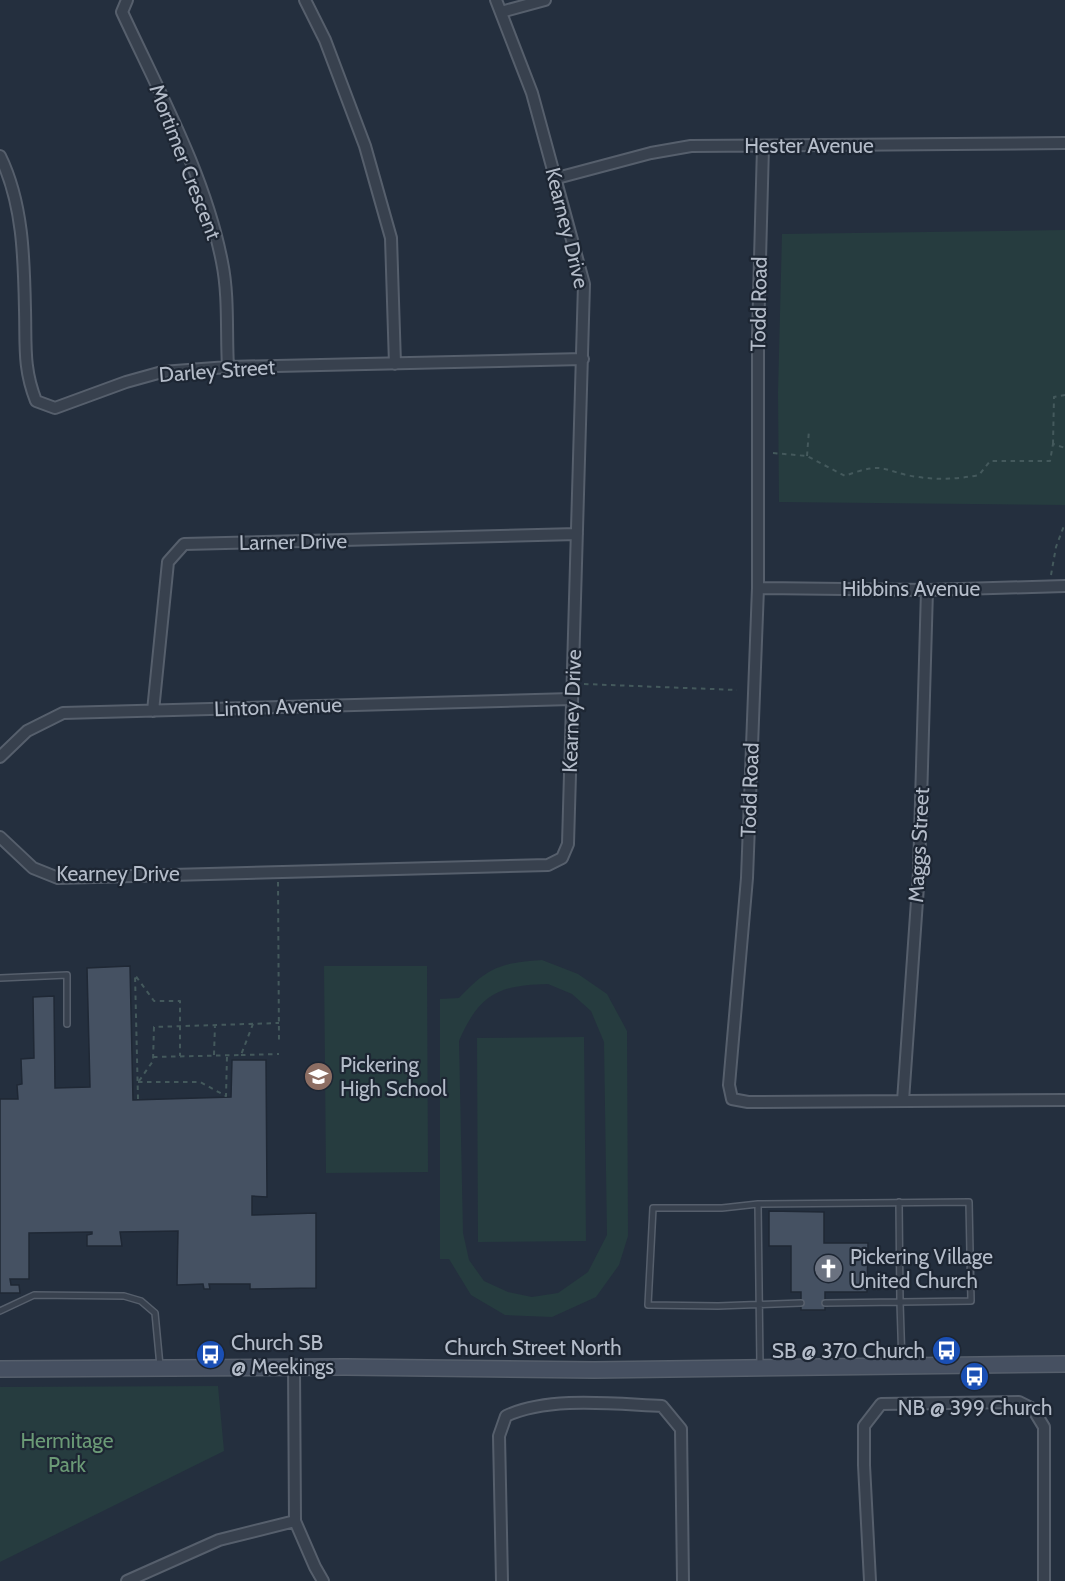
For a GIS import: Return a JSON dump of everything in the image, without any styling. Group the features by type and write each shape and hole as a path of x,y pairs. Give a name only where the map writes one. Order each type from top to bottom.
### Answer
{"street":[{"name":"Mortimer Crescent","path":"127,0 122,12 181,141 204,201 223,264 228,368"},
{"path":"305,0 325,40 365,146 391,238 395,364"},
{"name":"Kearney Drive","path":"0,837 33,868 58,878 549,865 562,858 568,844 584,284 532,93 496,0"},
{"path":"501,12 545,0"},
{"name":"Hester Avenue","path":"557,178 651,153 691,146 1065,143"},
{"name":"Todd Road","path":"763,146 758,346 758,588 747,878 729,1085 732,1099 748,1102 1065,1100"},
{"name":"Darley Street","path":"0,156 20,215 25,283 26,377 36,401 55,408 162,372 228,368 583,359"},
{"name":"Larner Drive","path":"153,711 168,562 184,543 577,534"},
{"name":"Hibbins Avenue","path":"758,588 927,590 1065,586"},
{"name":"Maggs Street","path":"903,1101 919,872 927,590"},
{"name":"Linton Avenue","path":"0,757 27,731 63,714 572,699"},
{"name":"Church Street North","path":"0,1369 294,1367 594,1370 1065,1364"},
{"path":"294,1367 296,1521 315,1568 323,1581"},
{"path":"870,1581 864,1426 881,1404 1019,1402 1033,1409 1044,1426 1044,1581"},
{"path":"502,1581 499,1436 506,1416 525,1407 603,1403 662,1406 681,1429 683,1581"},
{"path":"127,1581 219,1540 296,1521"}],"lane":[{"path":"0,978 67,975 67,1024"},
{"path":"899,1202 902,1366"},
{"path":"801,1303 648,1305 653,1208 722,1208 758,1204 969,1202 971,1301 825,1303"},
{"path":"758,1204 757,1305 760,1368"},
{"path":"0,1311 34,1295 124,1296 141,1301 155,1313 160,1367"}],"path":[{"path":"773,453 807,456 845,476 863,469 883,466 916,477 952,480 979,475 990,461 1050,461 1053,444 1054,397 1065,395"},
{"path":"807,456 808,430"},
{"path":"1053,444 1065,448"},
{"path":"1050,586 1056,547 1065,523"},
{"path":"573,685 737,690"},
{"path":"278,872 279,1042"},
{"path":"138,1099 135,975 154,1001 180,1001 180,1056"},
{"path":"138,1082 153,1056 154,1027 279,1023"},
{"path":"241,1055 253,1024"},
{"path":"214,1025 214,1056"},
{"path":"153,1056 279,1054"},
{"path":"138,1082 200,1082 226,1096 227,1055"}],"green space":[{"path":"1065,230 1065,505 779,502 778,393 782,234"},
{"path":"542,960 578,974 607,994 627,1031 628,1236 619,1265 596,1297 552,1317 505,1315 471,1295 449,1259 440,1259 440,999 459,998 478,979 505,965","holes":["548,984 572,994 591,1011 604,1042 607,1235 588,1272 558,1293 532,1297 508,1292 484,1281 469,1260 463,1233 459,1041 474,1012 493,995 504,990"]},
{"path":"324,966 427,966 428,1172 326,1173"},
{"path":"584,1037 586,1241 478,1242 477,1038"},
{"name":"Hermitage Park","path":"218,1386 224,1451 0,1562 0,1387"}],"building":[{"path":"130,966 133,1100 231,1097 232,1060 266,1060 267,1197 252,1196 252,1215 316,1213 316,1288 250,1289 250,1284 209,1284 210,1289 204,1289 203,1284 177,1285 178,1231 120,1232 122,1246 87,1246 87,1235 92,1232 29,1233 29,1279 10,1279 11,1285 19,1285 20,1293 0,1293 0,1099 18,1099 17,1085 22,1084 21,1059 34,1058 33,997 54,996 55,1088 90,1087 87,968"},
{"name":"Pickering Village United Church","path":"769,1211 824,1212 824,1243 868,1243 867,1292 825,1292 825,1310 801,1310 801,1292 791,1292 791,1246 769,1246"}],"place":[{"name":"Pickering High School","path":"319,1077"},
{"name":"Pickering Village United Church","path":"829,1269"},
{"name":"SB @ 370 Church","path":"946,1351"},
{"name":"Church SB @ Meekings","path":"210,1355"},
{"name":"NB @ 399 Church","path":"975,1377"}]}
